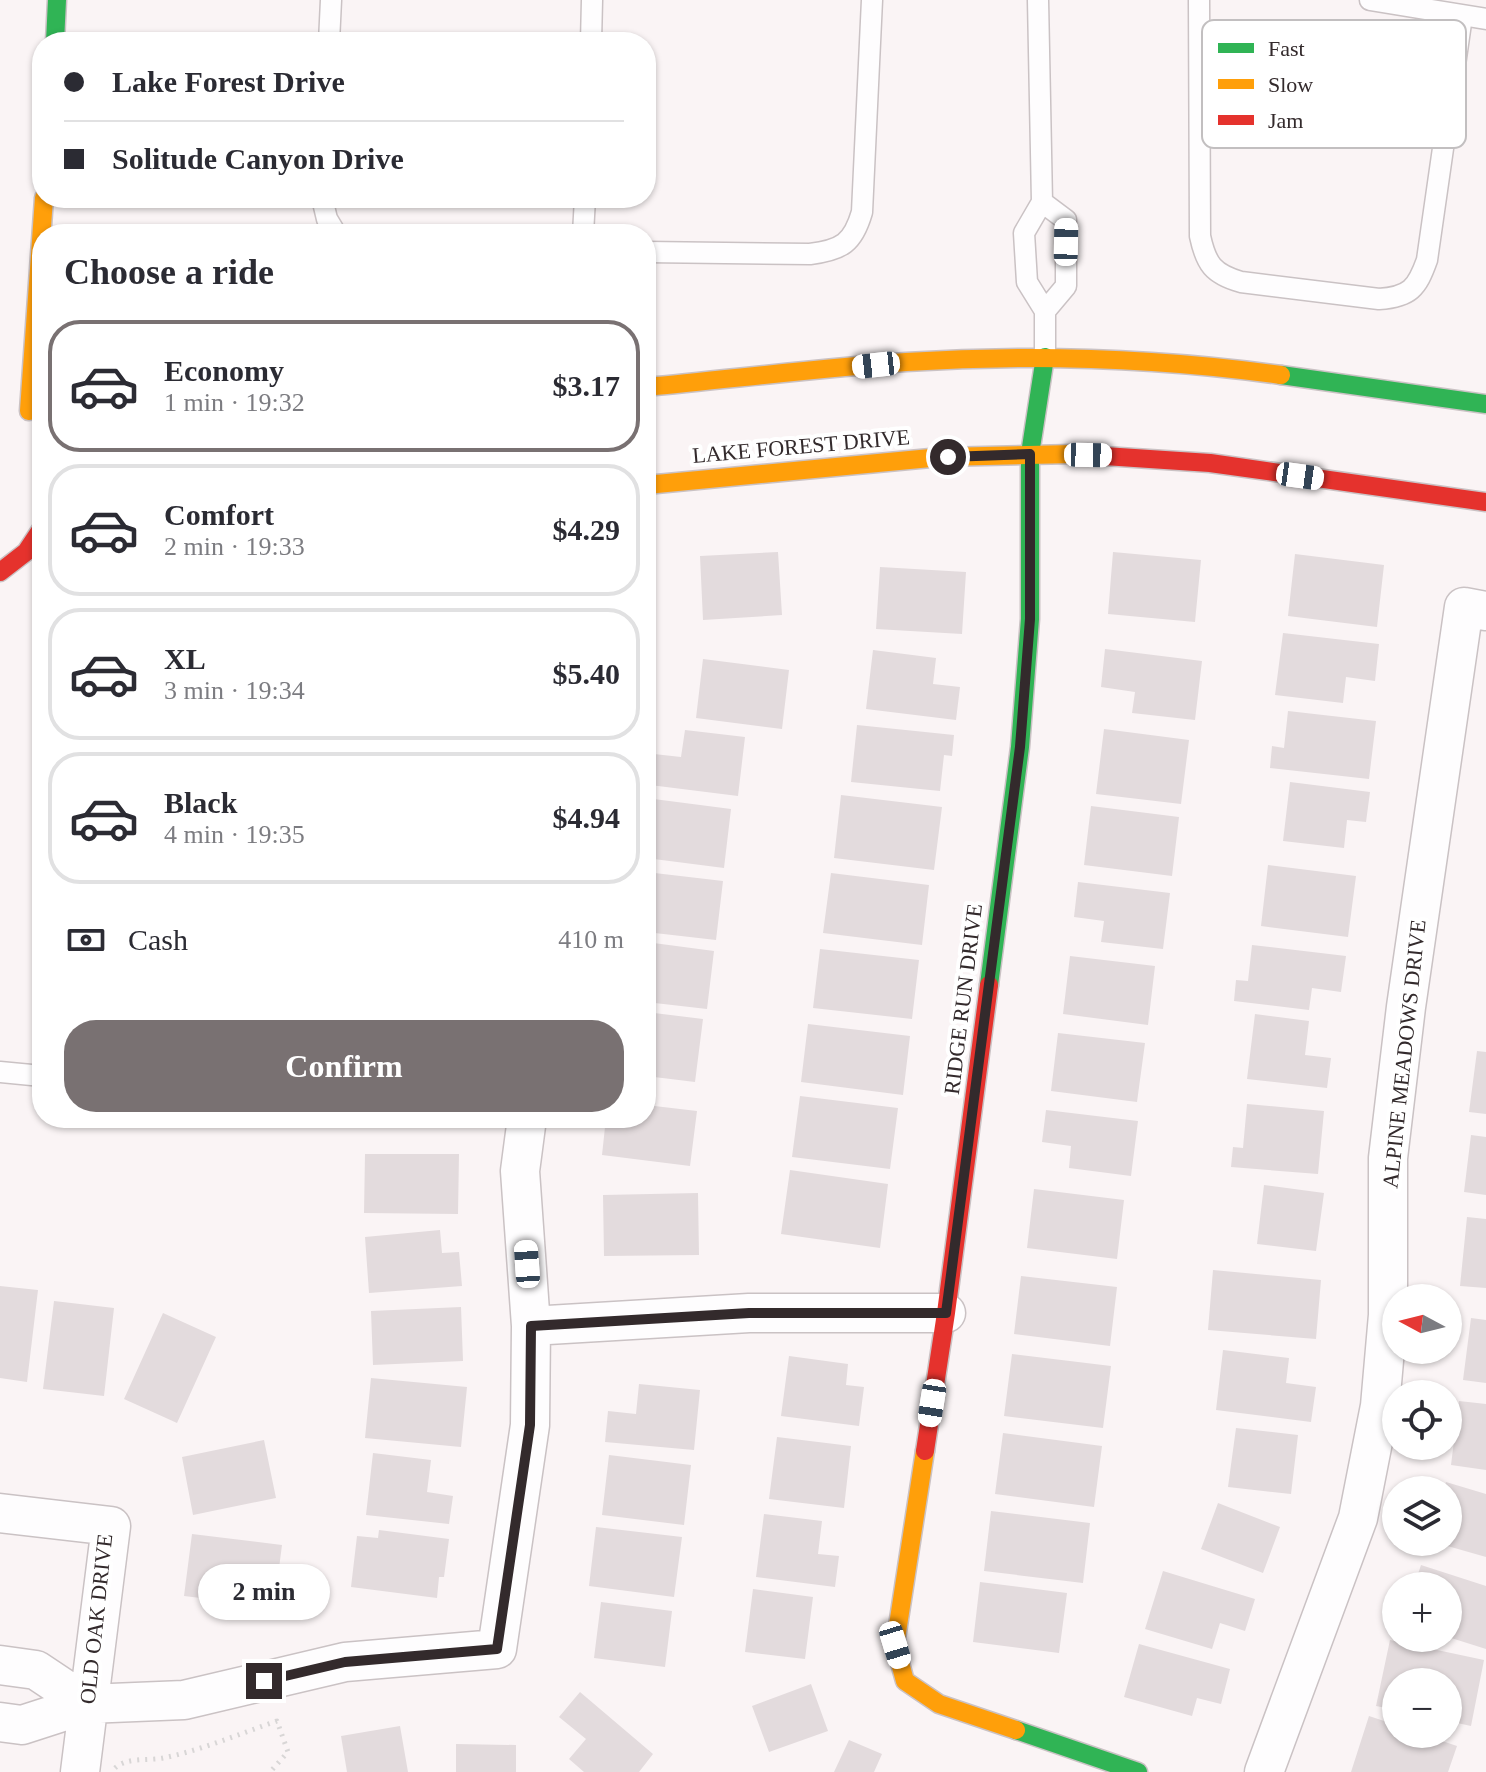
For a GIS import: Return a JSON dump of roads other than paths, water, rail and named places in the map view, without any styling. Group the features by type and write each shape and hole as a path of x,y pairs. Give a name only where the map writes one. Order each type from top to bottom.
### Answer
{"street":[{"path":"55,32 57,0"},
{"path":"656,386 907,362 1045,357 1127,359 1211,366 1486,404"},
{"name":"RIDGE RUN DRIVE","path":"1045,357 1030,454 1030,619 1020,747 946,1313 895,1645 905,1681 939,1704 1138,1772"},
{"name":"LAKE FOREST DRIVE","path":"656,484 920,458 1030,454 1181,460 1486,502"},
{"path":"3,573 32,553"},
{"name":"ALPINE MEADOWS DRIVE","path":"1264,1772 1358,1518 1380,1406 1388,1315 1388,1158 1406,1007 1475,609"},
{"path":"0,1722 22,1725 87,1704 184,1700 345,1662 497,1649 530,1425 531,1326 520,1171 526,1128"},
{"path":"531,1326 749,1313 946,1313"},
{"name":"OLD OAK DRIVE","path":"0,1513 111,1526 80,1772"},
{"path":"0,1665 36,1670 87,1704"}],"lane":[{"path":"329,32 331,0"},
{"path":"591,32 592,0"},
{"path":"656,252 810,254 828,252 846,244 857,229 862,212 872,0"},
{"path":"1038,0 1042,202 1024,233 1027,282 1045,311 1045,357"},
{"path":"1199,0 1200,236 1204,256 1225,277 1241,282 1379,299 1398,298 1412,290 1421,278 1427,260 1443,148"},
{"path":"1370,0 1486,19"},
{"path":"1461,20 1462,16"},
{"path":"1042,202 1066,220 1066,286 1045,311"},
{"path":"0,1072 32,1077"}]}
